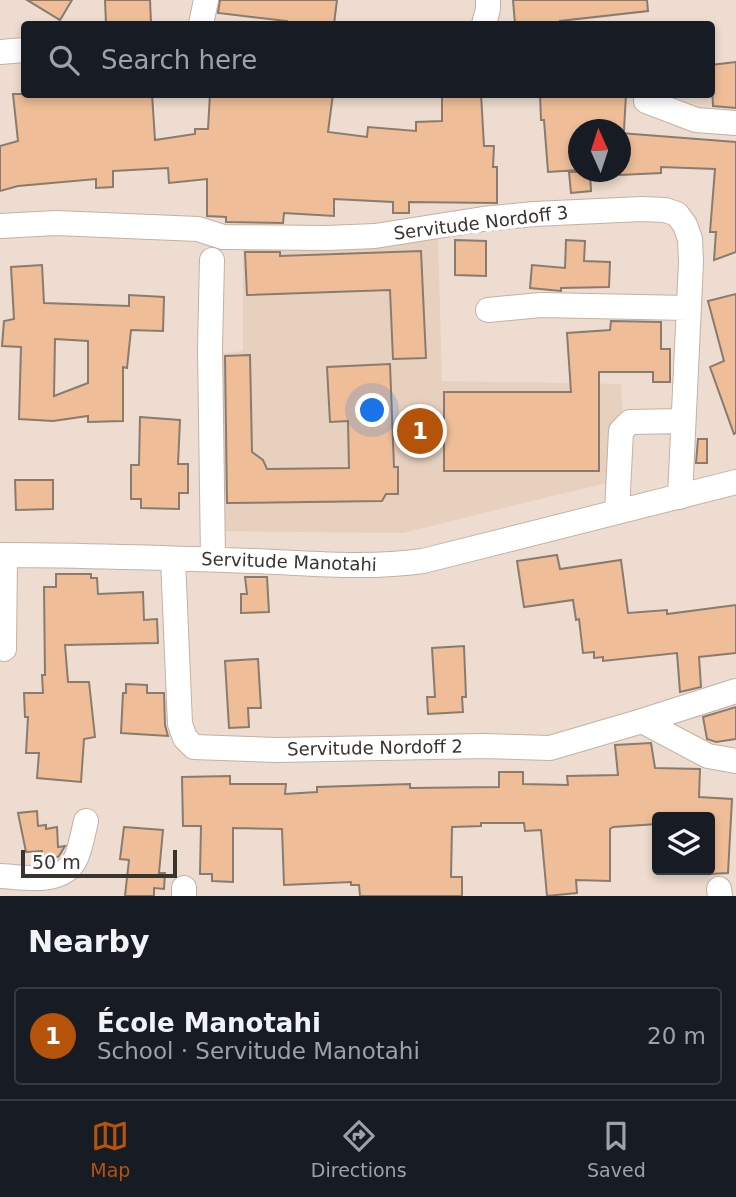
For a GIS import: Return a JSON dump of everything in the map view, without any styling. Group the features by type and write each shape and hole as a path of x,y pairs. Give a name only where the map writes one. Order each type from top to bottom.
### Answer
{"street":[{"path":"485,21 488,0"},
{"path":"500,0 501,21"},
{"path":"0,52 21,50"},
{"path":"646,101 696,120 736,123"},
{"name":"Servitude Nordoff 3","path":"0,226 56,223 198,229 223,237 327,238 375,236 534,214 642,209 665,210 677,214 690,239 680,497"},
{"path":"212,260 210,348 213,559"},
{"path":"488,310 541,304 688,308"},
{"path":"618,512 621,431 631,422 683,421"},
{"name":"Servitude Manotahi","path":"2,555 390,566 423,561 736,482"},
{"path":"2,555 5,649"},
{"name":"Servitude Nordoff 2","path":"173,559 180,724 185,738 194,747 277,750 485,746 550,748 642,721"},
{"path":"642,721 736,691"},
{"path":"642,721 708,757 736,761"},
{"path":"0,876 53,877 65,872 76,860 86,821"}],"shaded area":[{"path":"438,239 442,381 621,384 626,478 403,533 217,531 217,354 243,351 243,249"}],"building":[{"path":"27,0 72,0 60,20"},
{"path":"105,0 150,0 151,21 106,21"},
{"path":"220,0 337,0 334,21 287,21 218,13"},
{"path":"513,0 647,0 648,11 560,21 515,21"},
{"path":"736,62 736,108 713,106 715,65"},
{"path":"13,94 21,94 21,98 152,98 155,140 195,134 195,129 208,129 210,98 332,98 328,132 367,137 368,127 416,131 416,122 442,121 442,98 481,98 484,146 494,146 493,167 497,167 497,203 409,202 409,213 393,213 393,202 334,199 334,216 284,213 283,223 226,222 226,217 207,216 207,179 169,183 168,168 113,171 113,187 96,188 96,179 18,186 0,191 0,146 18,141"},
{"path":"540,98 626,98 625,119 568,119 568,171 548,172 544,120 541,120"},
{"path":"631,134 736,142 736,252 714,260 716,232 710,232 715,169 661,167 661,173 631,174"},
{"path":"570,182 591,182 591,191 571,193"},
{"path":"455,240 486,241 486,276 455,275"},
{"path":"566,240 585,241 584,261 610,262 609,287 561,288 561,291 530,288 532,265 565,268"},
{"path":"421,251 426,358 393,359 390,290 247,295 245,252 280,252 280,256"},
{"path":"42,265 44,303 129,306 129,295 164,297 163,331 131,330 127,368 123,367 123,421 88,422 88,416 53,421 19,419 21,347 2,346 4,321 14,319 11,267","holes":["55,339 88,341 88,383 54,396"]},
{"path":"736,294 734,434 710,367 724,361 708,301"},
{"path":"611,321 661,322 661,349 670,349 670,382 653,382 653,372 599,372 599,471 444,471 444,392 571,392 567,333 610,330"},
{"path":"250,355 252,452 263,460 267,469 349,468 348,421 330,422 327,367 390,364 394,467 398,467 398,494 386,494 382,501 227,503 225,356"},
{"path":"140,417 180,420 178,464 188,464 188,493 179,493 179,509 141,508 141,499 131,499 131,465 139,465"},
{"path":"698,439 707,439 707,463 696,463"},
{"path":"15,480 53,480 53,509 16,510"},
{"path":"557,555 560,569 621,560 628,613 667,610 667,614 736,605 736,653 699,657 701,687 680,692 677,653 603,661 603,657 594,658 594,652 583,653 579,619 576,620 573,600 524,607 517,561"},
{"path":"56,574 91,574 91,578 97,578 98,594 143,592 144,620 157,619 158,643 65,645 68,682 89,682 95,737 84,739 81,782 37,778 39,753 26,753 28,717 25,717 24,693 43,693 44,587 56,587"},
{"path":"245,577 267,577 269,612 241,613 241,594 247,594"},
{"path":"464,646 466,697 462,697 463,712 428,714 427,697 435,697 432,648"},
{"path":"258,659 261,708 248,708 249,727 229,728 225,661"},
{"path":"126,684 147,685 147,693 164,693 168,736 121,733"},
{"path":"736,707 736,739 716,742 707,739 703,717"},
{"path":"651,743 655,768 700,769 699,797 732,799 728,873 715,874 715,812 652,812 652,824 613,827 610,829 610,881 576,880 577,893 547,896 541,830 525,831 524,823 481,823 481,826 452,827 451,877 462,877 462,896 360,896 359,885 351,885 351,882 284,885 282,829 233,828 233,882 212,881 212,874 200,874 201,826 183,826 182,777 230,776 230,784 286,784 285,794 317,792 317,787 410,784 410,788 499,787 499,772 523,772 523,784 568,785 567,776 618,775 615,745"},
{"path":"37,811 38,826 46,825 46,829 57,827 58,847 65,846 59,856 49,862 43,863 42,851 26,852 18,813"},
{"path":"124,827 163,830 159,873 165,873 164,889 154,888 154,896 125,896 129,860 120,859"}],"place":[{"name":"École Manotahi","path":"420,431"}]}
